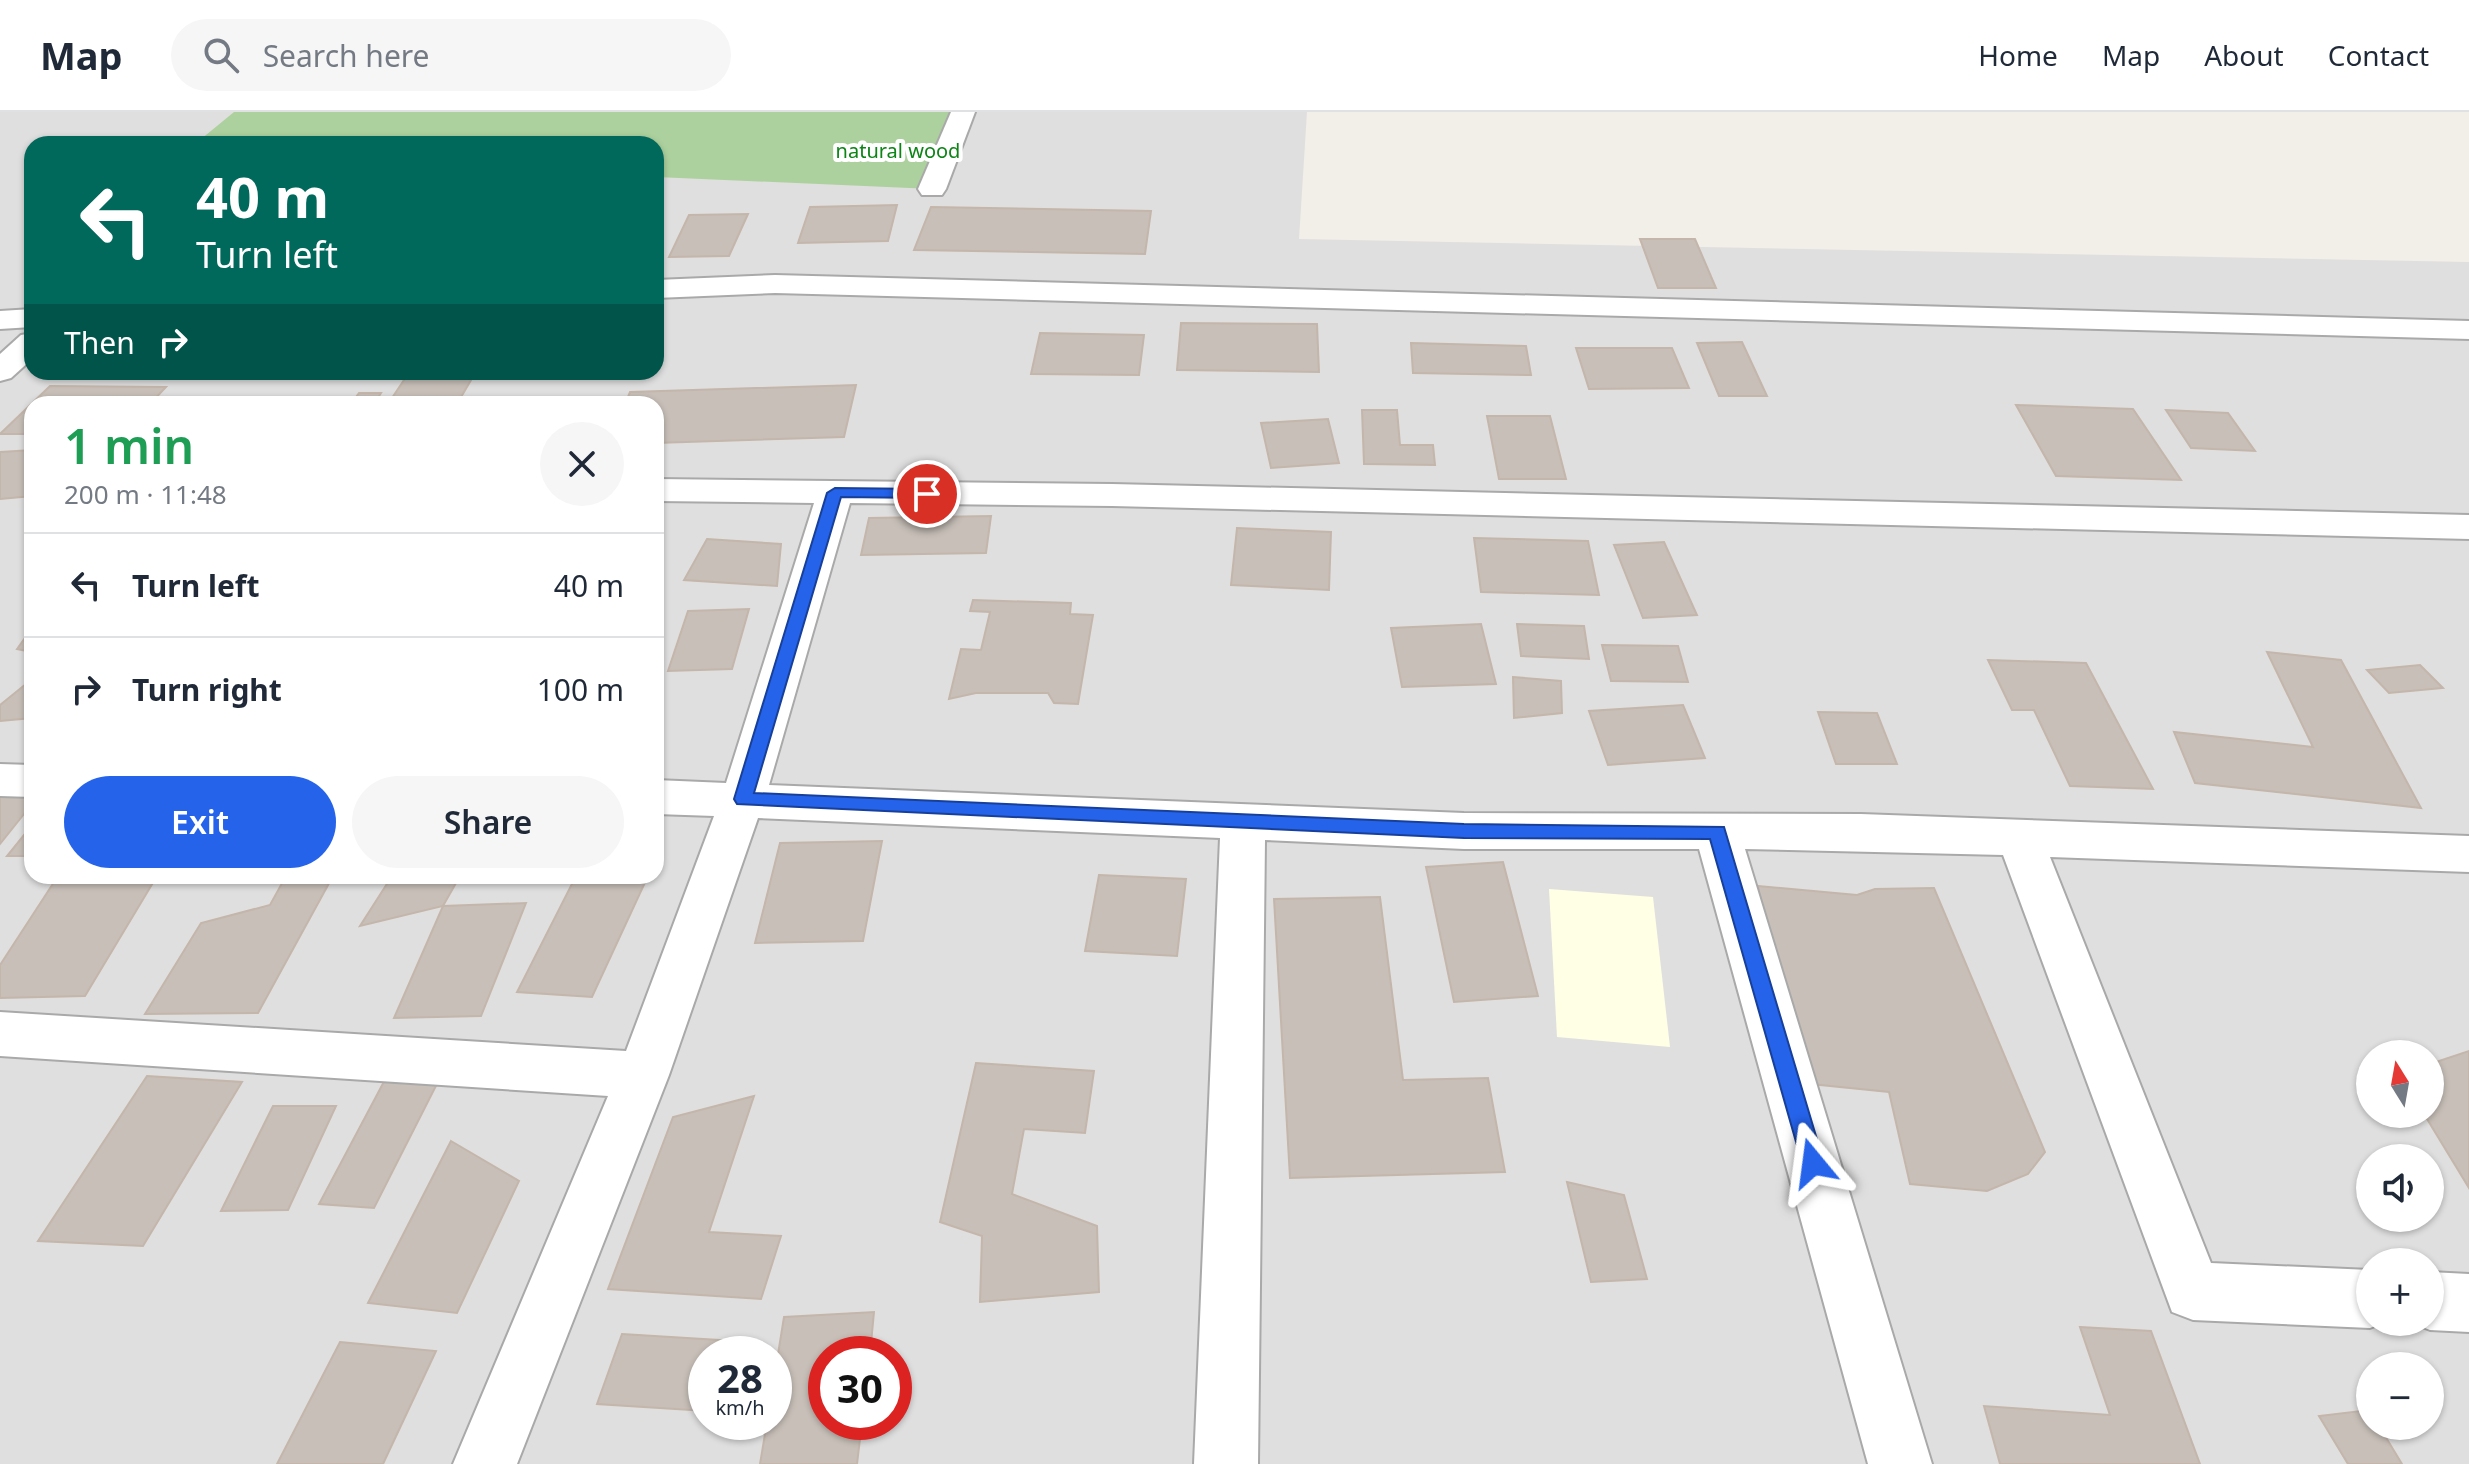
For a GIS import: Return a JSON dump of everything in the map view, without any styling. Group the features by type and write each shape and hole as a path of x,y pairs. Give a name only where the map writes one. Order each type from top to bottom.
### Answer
{"street":[{"path":"932,189 963,112"},
{"path":"664,289 775,284 1346,297 2469,330"},
{"path":"0,320 24,318"},
{"path":"0,371 24,349"},
{"path":"664,490 1112,495 2469,527"},
{"path":"485,1464 643,1075 743,799 835,493"},
{"path":"0,780 24,781"},
{"path":"664,797 1464,831 2020,838 2469,854"},
{"path":"1226,1464 1243,822"},
{"path":"1717,832 1900,1464"},
{"path":"2020,838 2193,1291 2356,1298"},
{"path":"0,1034 643,1075"},
{"path":"2444,1302 2469,1303"}],"shaded area":[{"path":"0,112 1307,112 1299,239 2469,262 2469,1464 0,1464"},
{"path":"1549,889 1653,897 1670,1047 1557,1037"}],"green space":[{"name":"natural wood","path":"234,112 959,112 932,189 664,177 664,136 205,136"}],"building":[{"path":"897,205 888,241 798,243 810,207"},
{"path":"931,207 1151,211 1145,254 914,250"},
{"path":"748,214 729,256 669,257 689,215"},
{"path":"1640,239 1695,239 1716,288 1658,288"},
{"path":"1181,323 1317,324 1319,372 1177,370"},
{"path":"1040,333 1144,335 1139,375 1031,374"},
{"path":"1742,342 1767,396 1719,396 1697,343"},
{"path":"1411,343 1526,346 1531,375 1413,373"},
{"path":"1576,348 1672,348 1689,388 1589,389"},
{"path":"404,380 471,380 462,396 393,396"},
{"path":"856,385 844,437 664,443 664,396 628,396 630,392"},
{"path":"50,386 166,387 158,396 40,396"},
{"path":"359,393 381,393 379,396 357,396"},
{"path":"2016,405 2133,409 2181,480 2056,476"},
{"path":"1362,410 1397,410 1400,445 1433,445 1435,465 1364,464"},
{"path":"2166,410 2228,413 2255,451 2191,448"},
{"path":"24,411 24,434 0,434"},
{"path":"1487,416 1550,416 1566,479 1499,479"},
{"path":"1328,419 1339,463 1271,468 1261,423"},
{"path":"24,450 24,497 0,499 0,452"},
{"path":"991,516 986,553 861,555 869,518"},
{"path":"1237,528 1331,532 1329,590 1231,585"},
{"path":"1474,538 1588,541 1599,595 1481,592"},
{"path":"707,539 781,544 777,586 684,580"},
{"path":"1664,542 1697,615 1643,618 1614,545"},
{"path":"973,600 1071,603 1070,614 1093,615 1078,704 1054,703 1048,693 976,693 949,699 961,649 981,650 990,612 970,611"},
{"path":"749,609 732,669 668,671 688,611"},
{"path":"1481,624 1496,684 1402,687 1391,628"},
{"path":"1517,624 1584,626 1589,659 1521,656"},
{"path":"1602,645 1678,646 1688,682 1611,681"},
{"path":"2267,652 2341,660 2421,808 2195,783 2174,732 2313,747"},
{"path":"1988,660 2086,663 2153,789 2070,786 2034,710 2012,710"},
{"path":"2420,665 2443,688 2389,693 2367,670"},
{"path":"1513,677 1561,681 1562,713 1514,718"},
{"path":"24,686 24,719 0,721 0,705"},
{"path":"1683,705 1705,758 1608,765 1589,711"},
{"path":"1818,712 1877,713 1897,764 1836,764"},
{"path":"0,792 24,792 24,814 0,844"},
{"path":"24,835 24,856 7,856"},
{"path":"882,841 863,941 755,943 780,843"},
{"path":"1503,862 1538,996 1454,1002 1426,867"},
{"path":"1099,875 1186,879 1177,956 1085,951"},
{"path":"53,884 152,884 85,996 0,998 0,965"},
{"path":"282,884 329,884 258,1013 145,1014 201,923 270,905"},
{"path":"387,884 455,884 443,906 360,926"},
{"path":"572,884 644,884 592,997 517,992"},
{"path":"1758,886 1857,895 1875,889 1934,888 2045,1152 2028,1174 1987,1191 1910,1184 1889,1092 1791,1082"},
{"path":"1380,897 1403,1080 1488,1078 1505,1172 1290,1178 1274,899"},
{"path":"526,903 481,1016 394,1018 443,906"},
{"path":"2469,1051 2469,1188 2433,1128 2444,1128 2444,1059"},
{"path":"976,1063 1094,1071 1085,1133 1024,1129 1012,1194 1097,1226 1099,1292 980,1302 982,1236 940,1222"},
{"path":"388,1074 441,1076 374,1208 319,1204"},
{"path":"147,1076 242,1082 143,1246 38,1241"},
{"path":"754,1096 709,1232 781,1236 761,1299 608,1289 673,1117"},
{"path":"273,1106 336,1106 288,1210 221,1211"},
{"path":"451,1141 519,1181 457,1313 368,1303"},
{"path":"1567,1182 1624,1195 1647,1279 1591,1282"},
{"path":"874,1312 872,1336 808,1336 808,1440 860,1440 857,1464 760,1464 764,1440 792,1440 792,1336 781,1336 784,1317"},
{"path":"2080,1327 2151,1331 2200,1464 2000,1464 1984,1406 2110,1415"},
{"path":"622,1334 688,1338 688,1410 597,1404"},
{"path":"340,1342 436,1351 383,1464 277,1464"},
{"path":"2356,1412 2356,1440 2387,1440 2402,1464 2348,1464 2319,1416"}],"route":[{"path":"927,494 835,493 743,799 1464,831 1717,832 1813,1163"}]}
